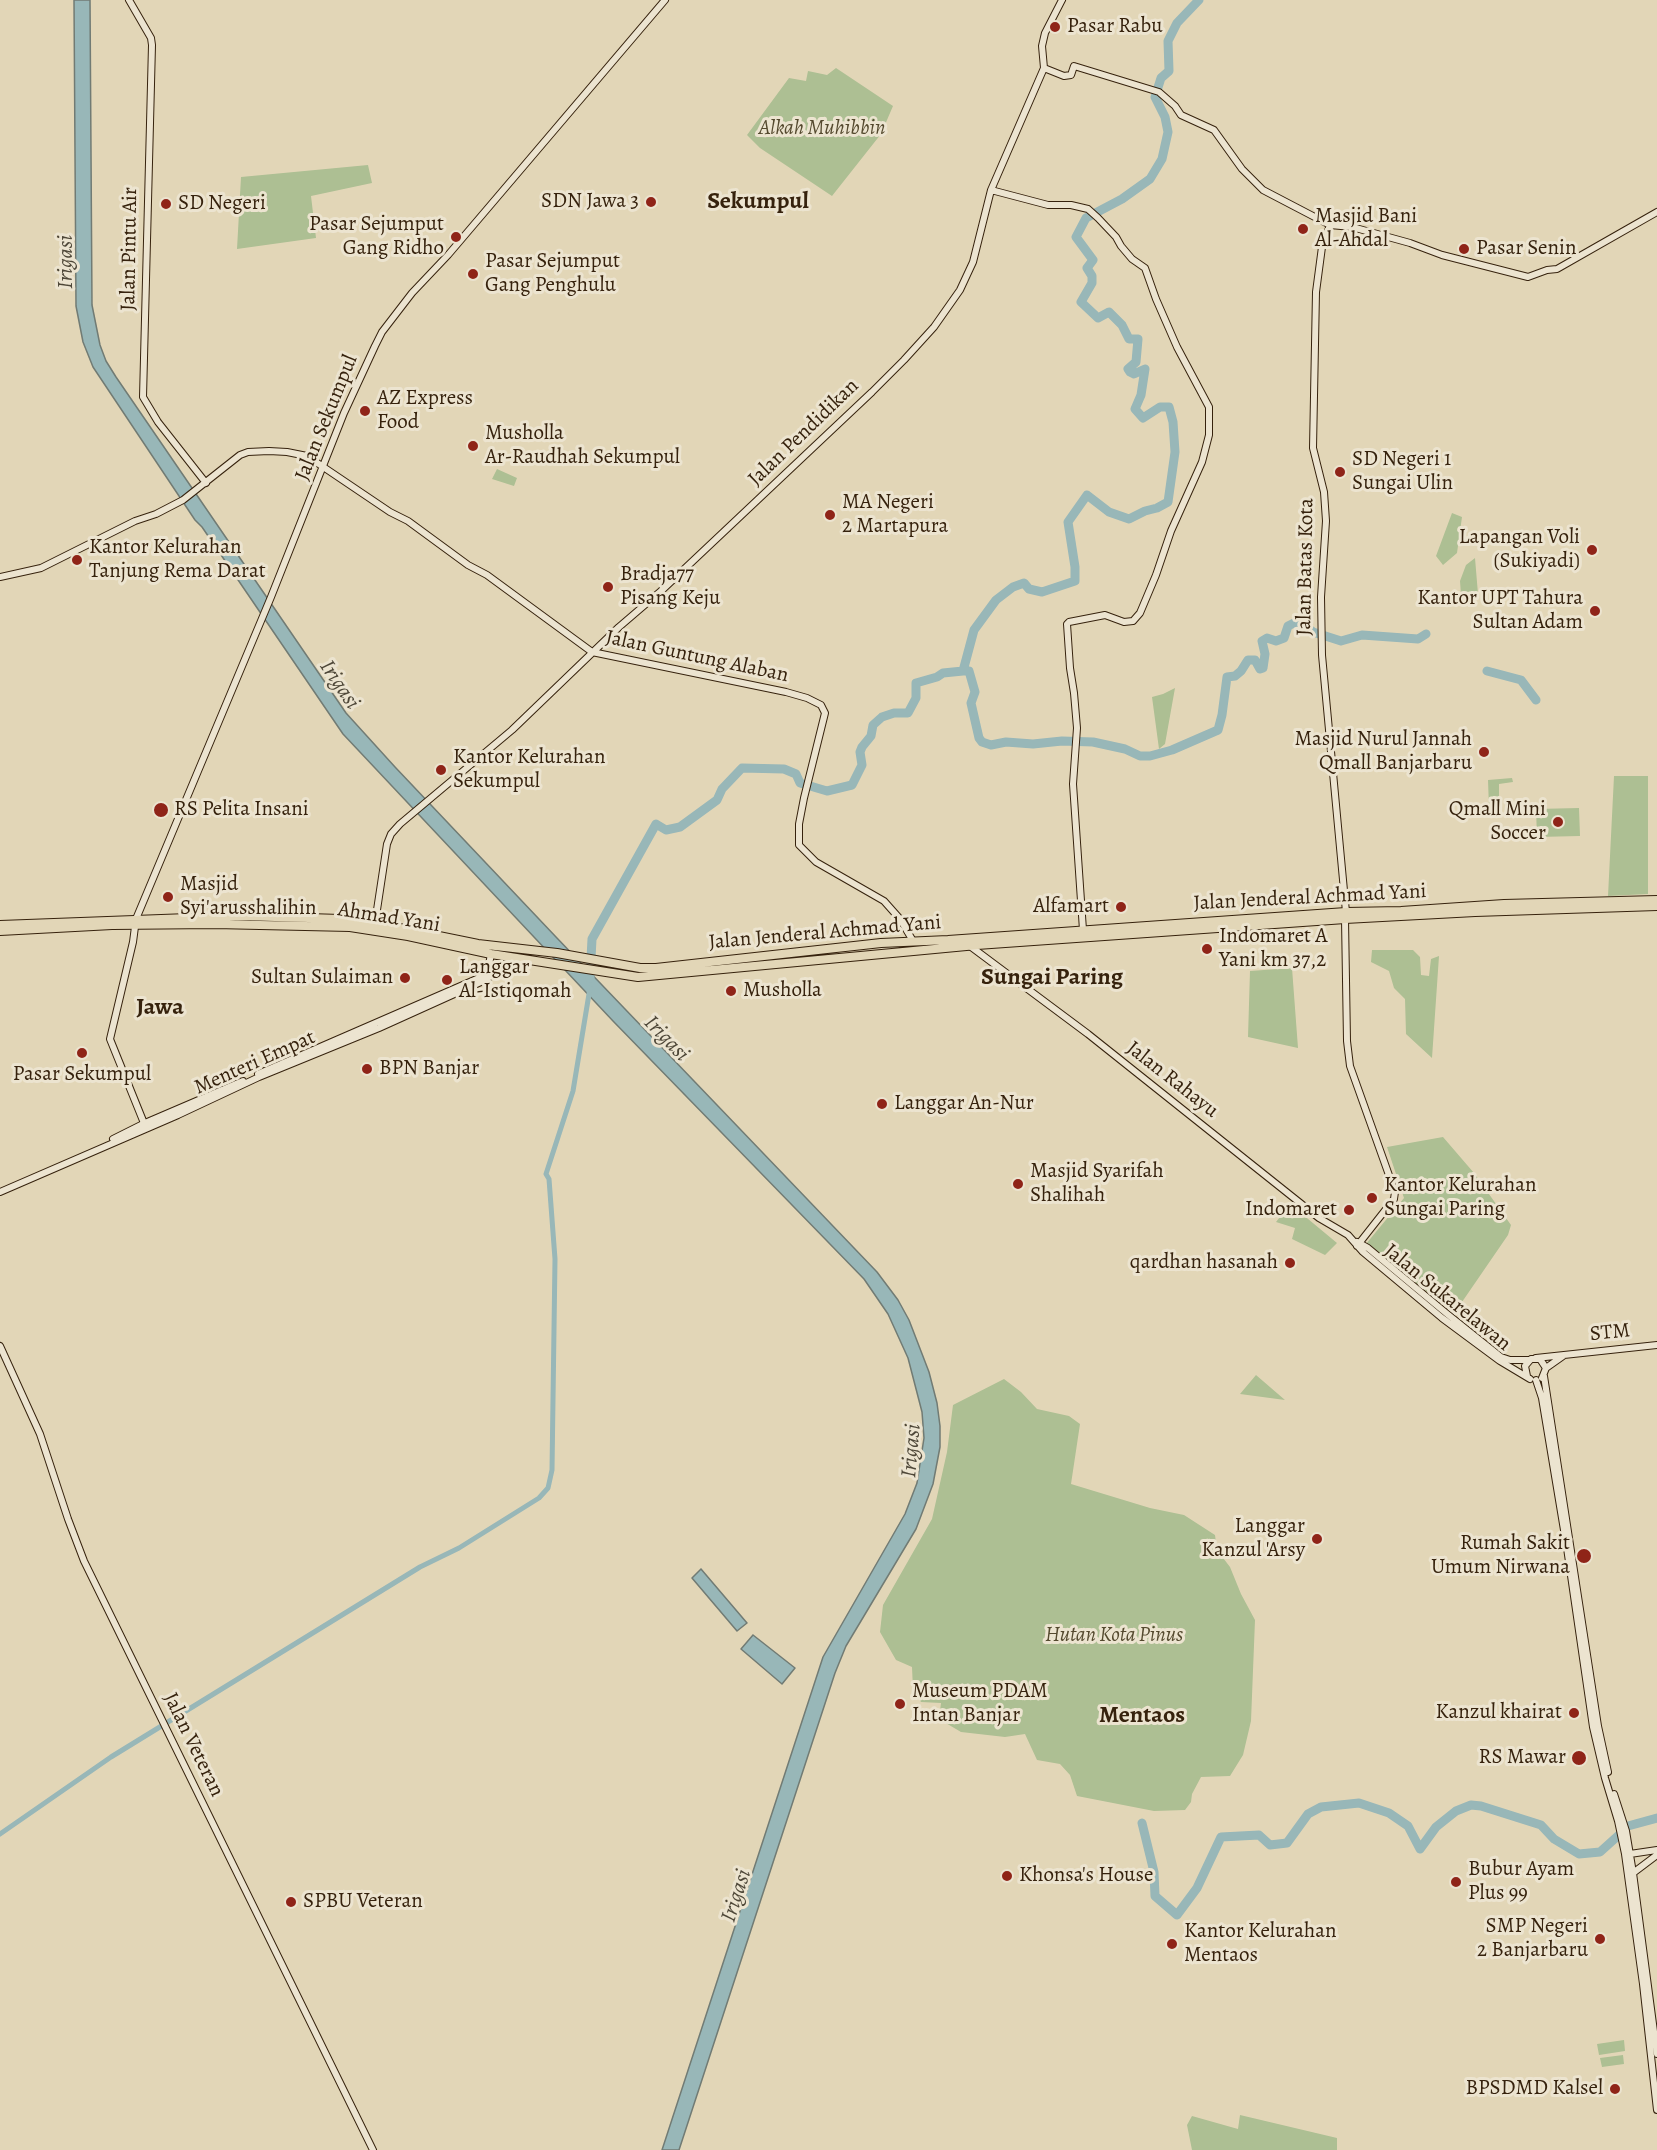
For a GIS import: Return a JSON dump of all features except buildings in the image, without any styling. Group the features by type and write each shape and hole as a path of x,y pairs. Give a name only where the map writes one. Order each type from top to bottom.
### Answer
{"highway":[{"name":"Jalan Jenderal Achmad Yani","path":"1045,936 1504,904 1657,900"},
{"name":"Jalan Jenderal Achmad Yani","path":"1346,916 1657,906"},
{"path":"0,925 294,917 375,923 427,937"},
{"name":"Jalan Jenderal Achmad Yani","path":"555,965 631,976 648,976 969,946 1083,930 1285,920"},
{"name":"Ahmad Yani","path":"0,931 135,922 350,927 427,937 491,954 555,965"},
{"name":"Jalan Jenderal Achmad Yani","path":"440,940 557,953 640,968 656,968 863,944 1029,938"},
{"path":"863,944 864,955"},
{"path":"844,946 846,956"}],"street":[{"name":"Jalan Pintu Air","path":"129,0 151,38 152,45 143,397 158,422 204,484"},
{"name":"Jalan Sekumpul","path":"145,1125 110,1039 135,922 262,619 344,413 382,332 412,293 448,255 665,0"},
{"name":"Jalan Pendidikan","path":"375,923 387,844 391,834 400,824 512,730 592,652 763,495 918,346 960,290 981,236 991,190 1044,68 1041,46 1062,0"},
{"path":"1044,68 1064,76 1071,75 1074,66 1157,92 1181,115 1214,130 1242,169 1263,190 1330,225 1352,227 1410,243 1442,255 1528,277 1557,269 1657,212"},
{"path":"991,190 1048,205 1071,206 1088,210 1098,218 1132,259 1145,267 1177,347 1209,407 1210,419 1202,462 1171,531 1140,613 1133,621 1124,622 1105,615 1067,624 1077,740 1073,793 1083,930"},
{"name":"Jalan Batas Kota","path":"1330,225 1322,247 1316,291 1313,448 1324,492 1326,521 1321,634 1323,689 1346,916"},
{"name":"Jalan Guntung Alaban","path":"0,577 41,568 135,521 156,514 183,500 233,460 248,452 287,452 306,456 408,522 468,565 488,575 592,652 786,692 821,705 825,714 807,786 798,836 799,844 816,862 884,901 900,919 913,941"},
{"name":"Jalan Sukarelawan","path":"1346,916 1347,1041 1350,1066 1395,1192 1394,1199 1357,1243"},
{"name":"Jalan Rahayu","path":"969,946 1072,1022 1319,1218 1357,1243"},
{"name":"Menteri Empat","path":"0,1190 461,988 485,974 490,964 491,954"},
{"name":"Menteri Empat","path":"461,988 483,981 519,959"},
{"name":"Jalan Sukarelawan","path":"1357,1243 1501,1357 1510,1360 1532,1359 1566,1354"},
{"name":"Jalan Sukarelawan","path":"1357,1243 1396,1281 1442,1318 1500,1362 1533,1379"},
{"name":"STM","path":"1566,1354 1657,1345"},
{"name":"Jalan Veteran","path":"0,1346 40,1434 84,1561 374,2150"},
{"path":"1546,1368 1566,1354"},
{"path":"1651,2025 1623,1845 1593,1727 1584,1653 1544,1376 1546,1368 1543,1361 1532,1359 1525,1370 1533,1379 1544,1409 1584,1653 1604,1757 1626,1831 1630,1854 1651,2025 1657,2110"},
{"path":"1533,1379 1544,1376"},
{"path":"1630,1854 1657,1850"},
{"path":"1633,1873 1657,1855"},
{"path":"1653,2048 1657,2054"}],"green space":[{"name":"Alkah Muhibbin","path":"836,68 893,106 881,134 832,196 760,148 747,135 789,78 806,81 808,71 827,75"},
{"path":"368,165 372,183 311,196 316,238 237,249 241,177"},
{"path":"497,469 517,478 514,486 492,479"},
{"path":"1452,513 1462,517 1457,553 1443,565 1436,556"},
{"path":"1475,558 1478,594 1461,595 1460,581 1466,565"},
{"path":"1175,688 1165,744 1159,749 1152,697"},
{"path":"1614,776 1648,776 1648,894 1608,896"},
{"path":"1512,778 1513,782 1499,784 1499,812 1479,813 1478,809 1489,808 1488,780"},
{"name":"Qmall Mini Soccer","path":"1579,808 1580,836 1537,837 1536,809"},
{"path":"1372,950 1413,950 1420,957 1421,975 1429,976 1431,959 1439,956 1432,1058 1406,1034 1405,999 1394,988 1389,971 1371,962"},
{"path":"1292,968 1298,1048 1248,1037 1250,971"},
{"path":"1443,1137 1474,1173 1511,1225 1508,1235 1462,1302 1447,1307 1366,1244 1404,1198 1387,1147"},
{"path":"1290,1204 1337,1243 1325,1255 1292,1239 1295,1228 1276,1222"},
{"path":"1256,1375 1285,1400 1240,1394"},
{"name":"Hutan Kota Pinus","path":"1004,1379 1021,1392 1037,1409 1069,1416 1080,1424 1071,1484 1150,1508 1184,1515 1215,1535 1217,1550 1230,1567 1255,1620 1251,1721 1243,1755 1230,1776 1201,1777 1192,1794 1191,1802 1185,1810 1154,1811 1077,1796 1070,1775 1060,1764 1037,1760 1025,1734 1005,1737 961,1732 939,1719 941,1703 921,1702 913,1690 912,1667 896,1660 880,1632 883,1605 932,1519 947,1452 953,1405"},
{"path":"1624,2040 1625,2051 1599,2055 1597,2044"},
{"path":"1623,2055 1624,2064 1602,2067 1600,2058"},
{"path":"1240,2115 1337,2138 1337,2150 1192,2150 1187,2125 1192,2116 1238,2129"}],"water":[{"path":"74,0 90,0 92,305 100,345 106,361 346,713 556,937 877,1272 898,1300 909,1320 929,1372 940,1426 940,1447 933,1484 916,1529 846,1646 835,1673 679,2150 662,2150 823,1657 905,1514 917,1483 924,1438 922,1412 908,1358 888,1314 864,1279 613,1021 343,734 195,520 93,367 83,342 76,306"},
{"path":"701,1569 747,1623 737,1631 692,1578"},
{"path":"753,1635 795,1668 782,1684 741,1649"}],"waterway":[{"path":"590,978 592,939 656,824 666,830 680,827 717,800 722,789 742,768 784,769 796,774 800,783 827,791 852,785 862,765 860,752 871,736 873,725 882,717 894,713 908,713 916,698 916,683 943,673 963,671 974,630 996,600 1013,587 1024,583 1029,589 1042,592 1075,581 1068,522 1087,495 1109,512 1129,519 1168,502 1175,452 1173,422 1169,407 1160,407 1143,418 1135,409 1141,395 1145,369 1134,374 1128,369 1136,362 1138,339 1129,339 1122,325 1109,312 1098,318 1081,302 1092,283 1092,276 1087,268 1093,260 1076,237 1086,218 1122,199 1150,179 1162,159 1168,132 1165,117 1155,97 1161,78 1169,71 1168,41 1177,23 1199,0"},
{"path":"963,671 969,671 975,692 971,703 979,738 982,742 991,745 1006,742 1033,744 1062,741 1093,742 1125,749 1140,756 1150,756 1172,750 1218,730 1227,677 1235,676 1248,660 1255,660 1260,669 1263,668 1265,654 1262,641 1267,638 1276,641 1284,638 1288,626 1296,622 1302,623 1313,632 1341,641 1362,635 1418,639 1426,634"},
{"path":"1487,671 1521,680 1536,700"},
{"path":"0,1834 111,1757 420,1567 459,1548 539,1498 548,1488 552,1470 555,1259 549,1179 546,1174 573,1091 590,988"},
{"path":"1142,1823 1154,1872 1155,1896 1177,1915 1197,1888 1221,1837 1259,1835 1270,1845 1287,1843 1308,1814 1321,1807 1359,1803 1389,1813 1408,1826 1420,1849 1436,1827 1456,1811 1471,1805 1541,1825 1554,1839 1579,1854 1600,1852 1620,1834"},
{"path":"1628,1826 1657,1818"}],"place":[{"name":"Pasar Rabu","path":"1055,27"},
{"name":"SDN Jawa 3","path":"651,202"},
{"name":"SD Negeri","path":"166,204"},
{"name":"Masjid Bani Al-Ahdal","path":"1303,229"},
{"name":"Pasar Sejumput Gang Ridho","path":"456,237"},
{"name":"Pasar Senin","path":"1464,249"},
{"name":"Pasar Sejumput Gang Penghulu","path":"473,274"},
{"name":"AZ Express Food","path":"365,411"},
{"name":"Musholla Ar-Raudhah Sekumpul","path":"473,446"},
{"name":"SD Negeri 1 Sungai Ulin","path":"1340,472"},
{"name":"MA Negeri 2 Martapura","path":"830,515"},
{"name":"Lapangan Voli (Sukiyadi)","path":"1592,550"},
{"name":"Kantor Kelurahan Tanjung Rema Darat","path":"77,560"},
{"name":"Bradja77 Pisang Keju","path":"608,587"},
{"name":"Kantor UPT Tahura Sultan Adam","path":"1595,611"},
{"name":"Masjid Nurul Jannah Qmall Banjarbaru","path":"1484,752"},
{"name":"Kantor Kelurahan Sekumpul","path":"441,770"},
{"name":"RS Pelita Insani","path":"161,810"},
{"name":"Qmall Mini Soccer","path":"1558,822"},
{"name":"Masjid Syi'arusshalihin","path":"168,897"},
{"name":"Alfamart","path":"1121,907"},
{"name":"Indomaret A Yani km 37,2","path":"1207,949"},
{"name":"Sultan Sulaiman","path":"405,978"},
{"name":"Langgar Al-Istiqomah","path":"447,980"},
{"name":"Musholla","path":"731,991"},
{"name":"Pasar Sekumpul","path":"82,1053"},
{"name":"BPN Banjar","path":"367,1069"},
{"name":"Langgar An-Nur","path":"882,1104"},
{"name":"Masjid Syarifah Shalihah","path":"1018,1184"},
{"name":"Kantor Kelurahan Sungai Paring","path":"1372,1198"},
{"name":"Indomaret","path":"1349,1210"},
{"name":"qardhan hasanah","path":"1290,1263"},
{"name":"Langgar Kanzul 'Arsy","path":"1317,1539"},
{"name":"Rumah Sakit Umum Nirwana","path":"1584,1556"},
{"name":"Museum PDAM Intan Banjar","path":"900,1704"},
{"name":"Kanzul khairat","path":"1574,1713"},
{"name":"RS Mawar","path":"1579,1758"},
{"name":"Khonsa's House","path":"1007,1876"},
{"name":"Bubur Ayam Plus 99","path":"1456,1882"},
{"name":"SPBU Veteran","path":"291,1902"},
{"name":"SMP Negeri 2 Banjarbaru","path":"1600,1939"},
{"name":"Kantor Kelurahan Mentaos","path":"1172,1944"},
{"name":"BPSDMD Kalsel","path":"1615,2089"}],"district":[{"name":"Sekumpul","path":"758,202"},
{"name":"Sungai Paring","path":"1052,978"},
{"name":"Jawa","path":"160,1008"},
{"name":"Mentaos","path":"1142,1716"}],"water label":[{"name":"Irigasi","path":"67,262"},
{"name":"Irigasi","path":"339,685"},
{"name":"Irigasi","path":"666,1039"},
{"name":"Irigasi","path":"912,1451"},
{"name":"Irigasi","path":"737,1896"}]}
